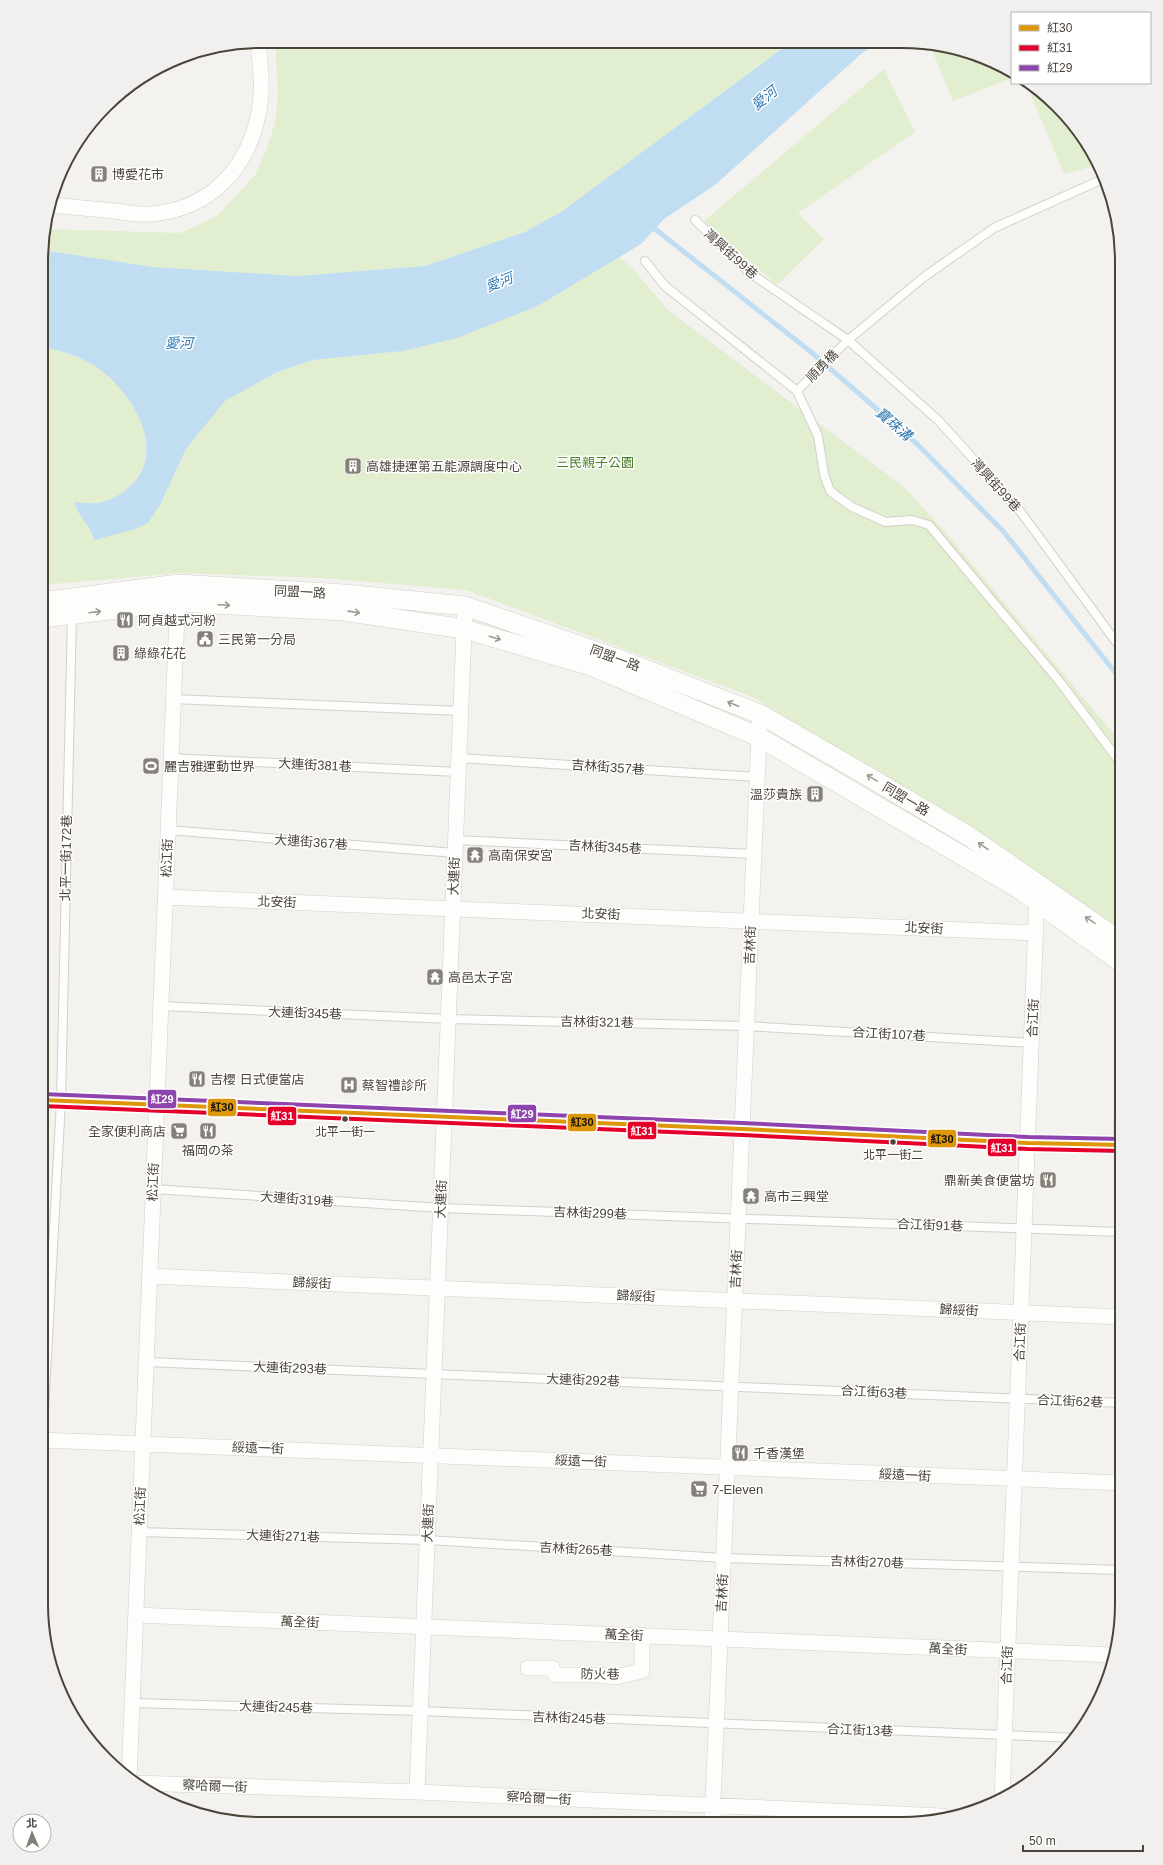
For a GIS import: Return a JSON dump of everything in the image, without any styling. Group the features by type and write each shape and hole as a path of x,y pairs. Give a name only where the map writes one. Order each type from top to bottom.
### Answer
{"street":[{"path":"56,204 150,214 174,210 195,203 212,192 232,173 248,151 260,105 261,76 259,48"},
{"name":"同盟一路","path":"48,602 178,593 345,594 465,606 624,661 760,714 970,837 1115,957"},
{"name":"同盟一路","path":"48,617 72,615 178,593 344,611 464,629 590,666 759,737 1016,887 1037,893 1115,938"},
{"name":"松江街","path":"129,1771 178,593"},
{"name":"大連街","path":"418,1792 465,606"},
{"name":"吉林街","path":"712,1817 760,714"},
{"name":"合江街","path":"1002,1791 1037,893"},
{"name":"北安街","path":"165,897 751,920 1036,933"},
{"path":"48,1100 742,1129 1028,1143 1115,1145"},
{"name":"歸綏街","path":"149,1276 1115,1317"},
{"name":"綏遠一街","path":"48,1440 728,1467 1014,1480 1115,1483"},
{"name":"萬全街","path":"136,1615 720,1638 1109,1656"},
{"name":"防火巷","path":"528,1668 552,1668 555,1675 598,1674 616,1677 642,1671 642,1635"},
{"name":"察哈爾一街","path":"147,1783 418,1792 927,1815"}],"lane":[{"path":"848,340 924,277 994,228 1099,181"},
{"name":"灣興街99巷","path":"695,220 750,273 848,340 939,421 1020,511 1115,640"},
{"path":"645,261 665,286 797,391 818,436 824,474 830,491 852,507 886,522 912,520 929,525 1060,682 1115,756"},
{"name":"順勇橋","path":"797,391 848,340"},
{"name":"北平一街172巷","path":"48,1333 61,1101 72,615"},
{"path":"173,699 461,711"},
{"name":"大連街381巷","path":"171,758 459,765"},
{"name":"吉林街357巷","path":"459,765 757,777"},
{"name":"大連街367巷","path":"168,830 455,846"},
{"name":"吉林街345巷","path":"455,846 754,854"},
{"name":"大連街345巷","path":"161,1006 449,1019"},
{"name":"吉林街321巷","path":"449,1019 746,1026"},
{"name":"合江街107巷","path":"746,1026 1032,1043"},
{"name":"大連街319巷","path":"153,1189 441,1208"},
{"name":"吉林街299巷","path":"441,1208 738,1218"},
{"name":"合江街91巷","path":"738,1218 1115,1232"},
{"name":"大連街293巷","path":"146,1362 434,1373"},
{"name":"大連街292巷","path":"434,1373 731,1386"},
{"name":"合江街63巷","path":"731,1386 1018,1399"},
{"name":"合江街62巷","path":"1018,1399 1115,1403"},
{"name":"大連街271巷","path":"139,1532 428,1540"},
{"name":"吉林街265巷","path":"428,1540 724,1558"},
{"name":"吉林街270巷","path":"724,1558 1115,1570"},
{"name":"大連街245巷","path":"132,1703 421,1711"},
{"name":"吉林街245巷","path":"421,1711 717,1724"},
{"name":"合江街13巷","path":"717,1724 1068,1738"}],"green space":[{"path":"275,48 783,48 561,212 525,232 425,266 298,276 153,267 48,251 51,229 180,233 217,216 256,174 267,148 275,123 278,94"},
{"path":"932,50 970,59 996,70 1011,79 953,101"},
{"path":"884,69 915,132 798,213 824,239 777,285 704,221"},
{"path":"1029,90 1042,101 1071,131 1093,166 1064,174"},
{"name":"三民親子公園","path":"619,257 632,268 669,311 905,488 947,534 1115,736 1115,927 907,792 753,697 466,590 323,578 178,573 48,584 48,348 58,350 86,361 113,380 135,409 142,426 146,443 145,459 138,475 126,490 115,498 102,502 75,502 81,516 91,528 94,540 160,505 186,449 225,401 277,372 313,360 403,351 538,306"}],"water":[{"name":"愛河","path":"783,48 870,48 861,54 715,185 664,219 641,244 538,306 457,338 403,351 313,360 277,372 225,401 186,449 160,505 148,523 132,530 94,540 90,529 78,512 75,502 103,502 116,497 128,488 140,474 146,458 146,442 142,425 134,408 124,393 112,380 99,369 86,361 48,348 48,251 153,267 298,276 425,266 525,232 561,212"}],"waterway":[{"name":"寶珠溝","path":"650,225 811,352 916,443 1003,531 1115,672"}],"transit line":[{"name":"紅29","path":"48,1094 742,1123 1028,1137 1115,1139"},
{"name":"紅30","path":"48,1100 742,1129 1028,1143 1115,1145"},
{"name":"紅31","path":"48,1106 742,1135 1028,1149 1115,1151"}],"place":[{"name":"博愛花市","path":"99,174"},
{"name":"高雄捷運第五能源調度中心","path":"353,466"},
{"name":"阿貞越式河粉","path":"125,620"},
{"name":"三民第一分局","path":"205,639"},
{"name":"綠綠花花","path":"121,653"},
{"name":"麗吉雅運動世界","path":"151,766"},
{"name":"溫莎貴族","path":"815,794"},
{"name":"高南保安宮","path":"475,855"},
{"name":"高邑太子宮","path":"435,977"},
{"name":"吉櫻 日式便當店","path":"197,1079"},
{"name":"蔡智禮診所","path":"349,1085"},
{"name":"北平一街一","path":"345,1119"},
{"name":"全家便利商店","path":"179,1131"},
{"name":"福岡の茶","path":"208,1131"},
{"name":"北平一街二","path":"893,1142"},
{"name":"鼎新美食便當坊","path":"1048,1180"},
{"name":"高市三興堂","path":"751,1196"},
{"name":"千香漢堡","path":"740,1453"},
{"name":"7-Eleven","path":"699,1489"}]}
